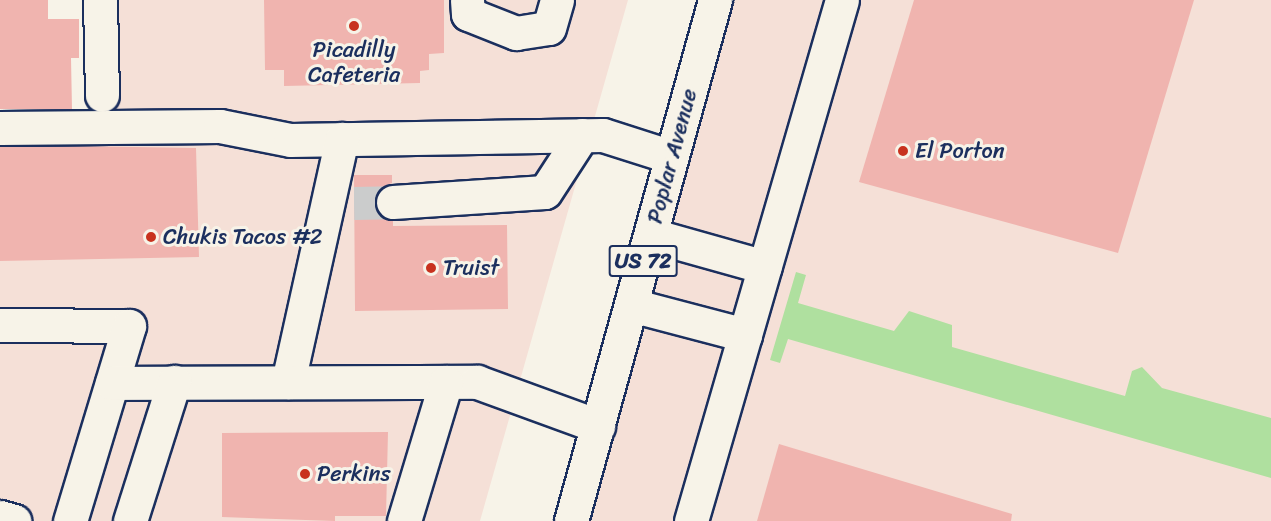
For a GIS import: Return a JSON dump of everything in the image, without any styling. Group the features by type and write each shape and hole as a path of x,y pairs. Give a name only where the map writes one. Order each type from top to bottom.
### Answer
{"main road":[{"path":"100,0 102,95"},
{"path":"467,0 468,14 516,33 549,28 557,0"},
{"name":"Poplar Avenue","path":"571,521 715,0"},
{"path":"691,521 842,0"},
{"path":"0,128 220,126 290,140 603,135 672,158"},
{"path":"393,202 545,192 582,135"},
{"path":"288,382 342,203 342,139"},
{"path":"651,235 765,267"},
{"path":"631,305 745,335"},
{"path":"0,325 129,326 70,521"},
{"path":"130,521 174,382"},
{"path":"404,521 446,382"},
{"path":"112,383 477,382 598,426"},
{"path":"0,517 14,521"}],"shaded area":[{"path":"113,0 628,0 480,521 0,521 0,116 110,110"},
{"path":"715,0 1271,0 1271,521 571,521"}],"green space":[{"path":"796,272 806,275 798,303 894,331 909,311 952,325 952,347 1125,396 1132,371 1142,367 1162,388 1271,418 1271,478 788,339 780,363 770,360"}],"building":[{"path":"0,0 48,0 48,19 79,19 79,58 71,58 72,109 0,109"},
{"name":"Picadilly Cafeteria","path":"264,0 444,0 444,53 429,54 429,70 420,71 420,83 284,86 284,70 265,70"},
{"path":"914,0 1194,0 1118,253 859,182"},
{"path":"0,147 196,148 199,257 0,261"},
{"name":"Truist","path":"354,175 392,175 392,183 382,187 374,203 378,213 393,221 393,226 507,225 508,309 355,311"},
{"name":"Perkins","path":"388,432 386,516 335,516 335,521 222,517 222,433"},
{"path":"779,444 1012,514 1011,521 757,521"}],"tunnel":[{"path":"354,203 393,202"}],"place":[{"name":"Picadilly Cafeteria","path":"354,26"},
{"name":"El Porton","path":"903,151"},
{"name":"Chukis Tacos #2","path":"151,237"},
{"name":"Truist","path":"431,268"},
{"name":"Perkins","path":"305,474"}]}
